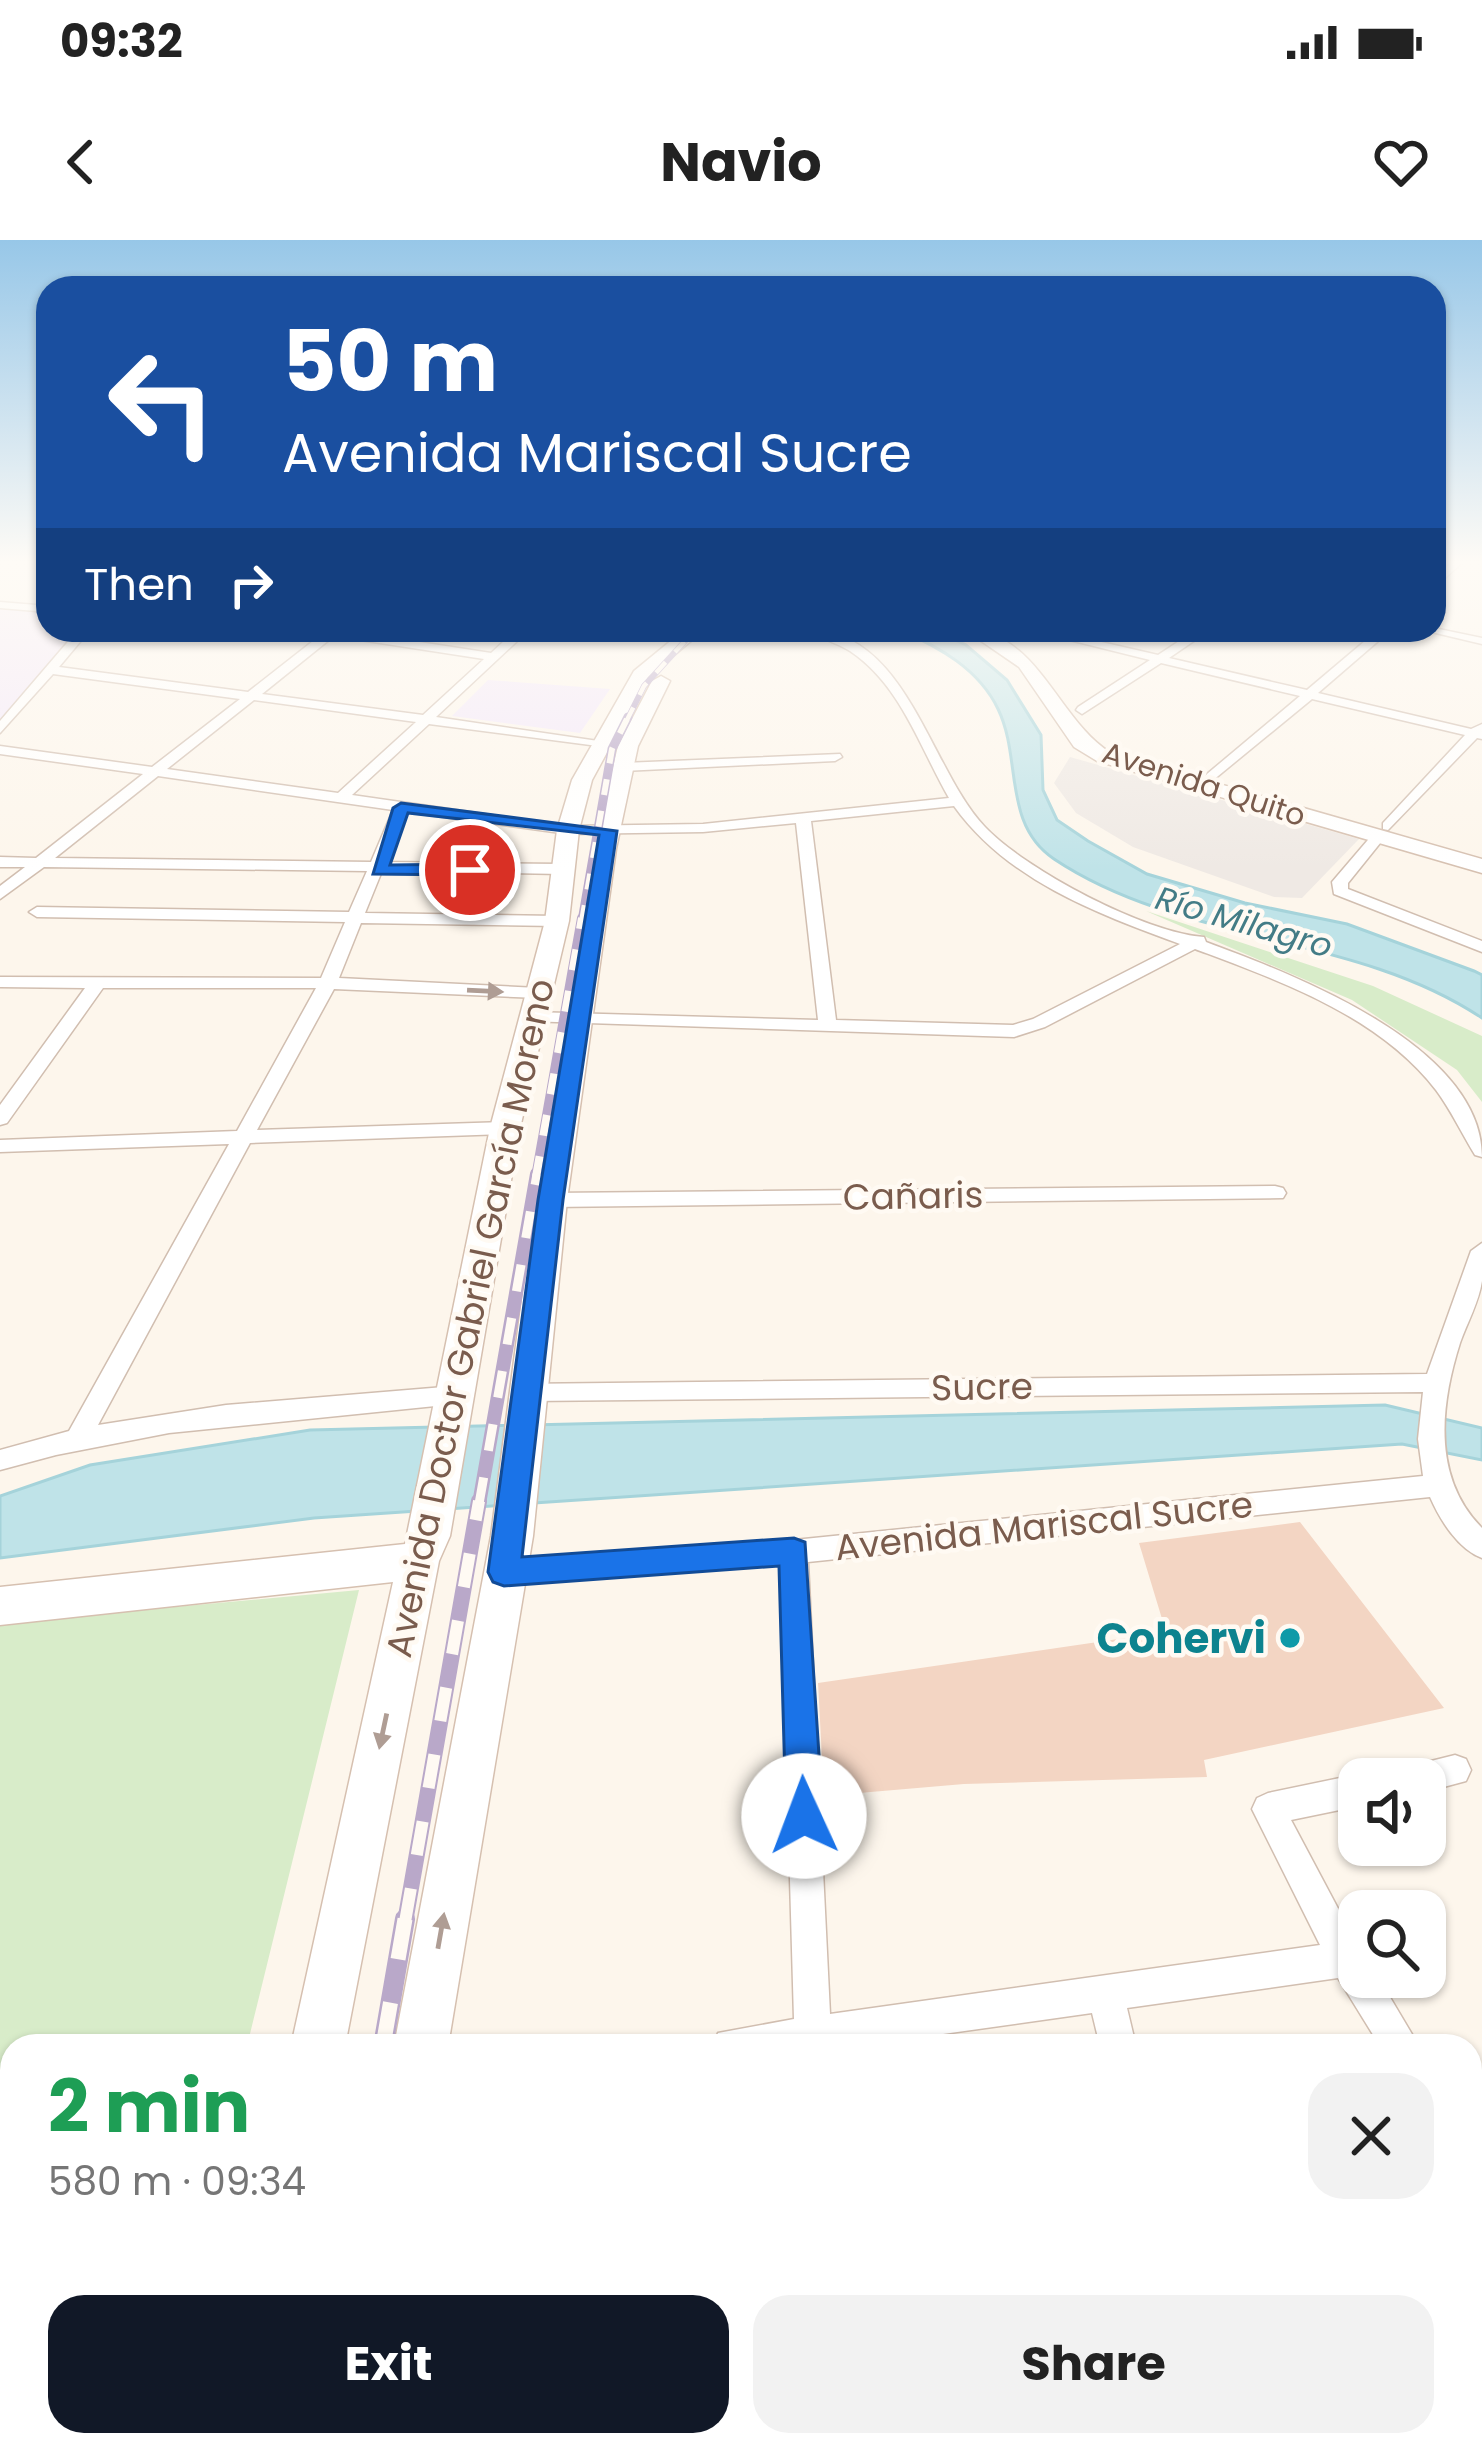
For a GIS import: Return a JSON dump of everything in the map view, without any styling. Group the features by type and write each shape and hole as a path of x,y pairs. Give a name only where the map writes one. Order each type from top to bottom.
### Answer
{"main road":[{"name":"Avenida Doctor Gabriel García Moreno","path":"423,2034 508,1554 550,1200 578,1019 598,742 640,675 652,664"},
{"name":"Avenida Doctor Gabriel García Moreno","path":"321,2034 455,1405 506,1128 557,920 562,869 590,831 663,677 677,664"},
{"name":"Avenida Quito","path":"1026,664 1081,742 1104,757 1383,832 1482,852"},
{"name":"Avenida Quito","path":"1045,664 1110,746 1482,866"},
{"path":"0,1606 423,1549"}],"street":[{"path":"0,729 57,664"},
{"path":"0,894 290,664"},
{"path":"340,800 485,664"},
{"path":"877,664 898,685 953,802 1008,856 1052,883 1198,941 1364,1017 1406,1046 1445,1082 1482,1150"},
{"path":"1082,710 1152,664"},
{"path":"1177,664 1480,731"},
{"path":"1212,777 1343,664"},
{"path":"52,670 598,742"},
{"path":"1480,731 1383,832 1340,882 1340,891 1361,904 1482,947"},
{"path":"0,750 590,831 803,818 953,802"},
{"path":"623,767 836,757"},
{"path":"80,1435 328,983 401,808"},
{"path":"803,818 827,1022"},
{"path":"0,862 562,869"},
{"path":"37,912 557,920"},
{"path":"0,982 328,983 433,988 535,1005 578,1019 1014,1030 1039,1024 1198,941"},
{"path":"0,1119 98,982"},
{"path":"0,1145 506,1128"},
{"name":"Cañaris","path":"550,1200 1275,1192"},
{"path":"1482,1251 1435,1383 1431,1413 1438,1481 1448,1508 1482,1546"},
{"name":"Sucre","path":"527,1407 1435,1383"},
{"path":"0,1460 80,1435 223,1414 455,1405"},
{"name":"Avenida Mariscal Sucre","path":"508,1554 794,1552 1438,1481"},
{"path":"794,1552 813,2034"},
{"path":"1446,1772 1455,1770"},
{"path":"1338,1795 1268,1810 1338,1944"},
{"path":"864,2034 1338,1960"},
{"path":"1106,1996 1115,2034"},
{"path":"1371,1998 1393,2034"}],"shaded area":[{"path":"0,664 49,664 0,721"},
{"path":"488,680 610,689 580,733 452,716"},
{"path":"1070,757 1359,839 1302,898 1274,897 1133,847 1076,813 1054,783"}],"green space":[{"path":"1146,911 1373,986 1482,1036 1482,1102 1457,1070 1352,1000"},
{"path":"359,1590 250,2034 0,2034 0,1623"}],"water":[{"name":"Río Milagro","path":"961,664 989,664 1007,680 1041,735 1043,790 1057,820 1088,841 1147,874 1245,903 1347,924 1474,971 1482,975 1482,1018 1432,990 1379,969 1157,908 1104,887 1054,859 1027,828 1005,728 980,682"},
{"path":"1385,1405 1482,1428 1482,1460 1402,1444 314,1518 0,1558 0,1496 90,1465 310,1430"}],"building":[{"path":"1300,1522 1444,1708 1204,1760 1207,1777 964,1784 824,1796 818,1683 1166,1632 1139,1543"}],"railway":[{"path":"627,720 644,686 664,664"},
{"path":"582,921 612,749 628,717"},
{"path":"536,1177 582,918"},
{"path":"479,1504 537,1174"},
{"path":"405,1922 479,1501"},
{"path":"385,2034 405,1919"}],"place":[{"name":"Cohervi","path":"1290,1638"}],"route":[{"path":"470,870 379,870 401,808 608,831 550,1200 517,1498 504,1572 794,1552 804,1816"}]}
